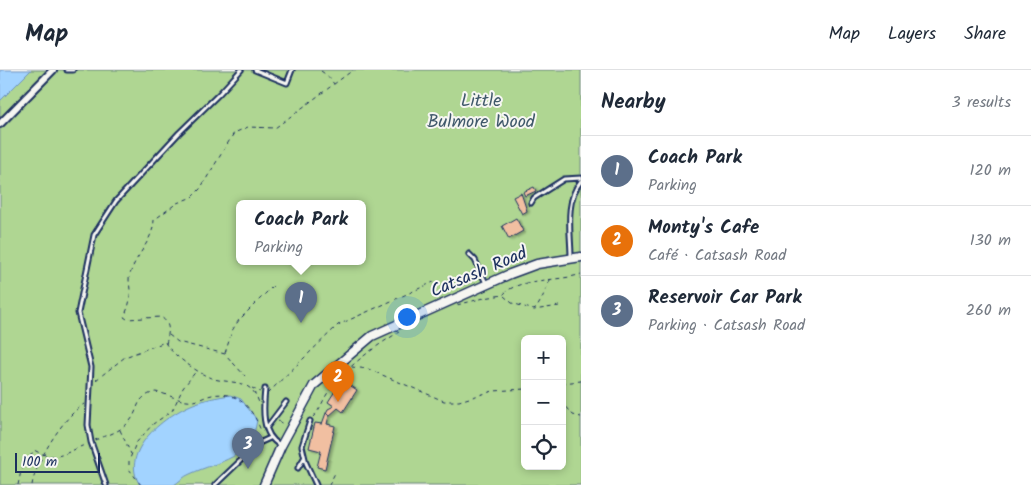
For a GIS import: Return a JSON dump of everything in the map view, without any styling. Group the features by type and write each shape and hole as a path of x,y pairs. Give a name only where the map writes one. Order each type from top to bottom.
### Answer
{"street":[{"path":"0,124 53,70"},
{"name":"Catsash Road","path":"264,485 290,428 314,385 372,336 487,284 537,264 581,257"}],"lane":[{"path":"67,70 73,70"},
{"path":"106,485 91,442 88,425 91,367 78,313 94,234 116,201 241,70"},
{"path":"255,70 287,83 292,70"},
{"path":"531,203 534,198 564,180 581,178"},
{"path":"571,258 571,204 573,193 581,182"},
{"path":"469,254 480,268 487,284"},
{"path":"265,391 264,413 267,429 270,438 281,446"},
{"path":"267,429 286,402"},
{"path":"310,421 302,446 316,485"},
{"path":"215,485 259,443 270,438"},
{"path":"298,468 305,458"}],"path":[{"path":"322,70 334,86"},
{"path":"166,344 169,334 168,325 160,317 128,320 124,317 130,304 129,280 137,258 149,243 154,232 154,220 177,203 192,197 200,189 234,133 248,126 275,128 334,86 353,70"},
{"path":"458,305 503,295 506,291 520,285 571,278 581,274"},
{"path":"91,382 124,357 146,350 158,342 165,342 177,359 214,379 272,391 338,325 438,280"},
{"path":"534,310 540,305 544,289 550,280"},
{"path":"225,354 233,329 239,320 273,286"},
{"path":"503,295 512,303 534,310 559,306"},
{"path":"310,421 323,404 326,395 352,367 369,352 400,331"},
{"path":"169,334 178,342 225,354 245,376"},
{"path":"352,367 368,369 444,401 459,401 487,392 521,390"},
{"path":"141,485 129,469 131,454 145,432 172,411 180,398 183,388 197,370"},
{"path":"566,383 581,381"},
{"path":"252,388 257,397 260,410 264,413"},
{"path":"18,485 21,471 34,450 44,456 59,456 119,430 131,420 140,400 152,392 194,401 214,394 234,396 253,411 261,431 267,429"},
{"path":"32,485 44,456 60,428 72,413 90,399"},
{"path":"566,405 573,414 581,417"},
{"path":"274,418 290,428"},
{"path":"119,430 131,454"},
{"path":"329,485 335,473"}],"green space":[{"name":"Little Bulmore Wood","path":"31,70 581,70 581,485 0,485 0,101"}],"water":[{"path":"0,70 31,70 0,101"},
{"path":"230,395 241,399 257,420 254,433 241,451 232,457 188,475 174,485 140,485 135,472 135,459 148,435 184,408 204,400"}],"building":[{"path":"534,187 536,191 525,196 523,192"},
{"path":"521,193 527,211 522,214 513,197"},
{"path":"516,218 523,231 509,239 502,226"},
{"path":"342,380 357,390 343,412 338,408 329,416 326,413 328,409 334,406 328,402"},
{"path":"326,413 329,416 327,424 335,426 325,469 317,467 321,451 309,448 315,423 322,424"}],"place":[{"name":"Coach Park","path":"301,323"},
{"name":"Monty's Cafe","path":"338,402"},
{"name":"Reservoir Car Park","path":"248,469"}]}
